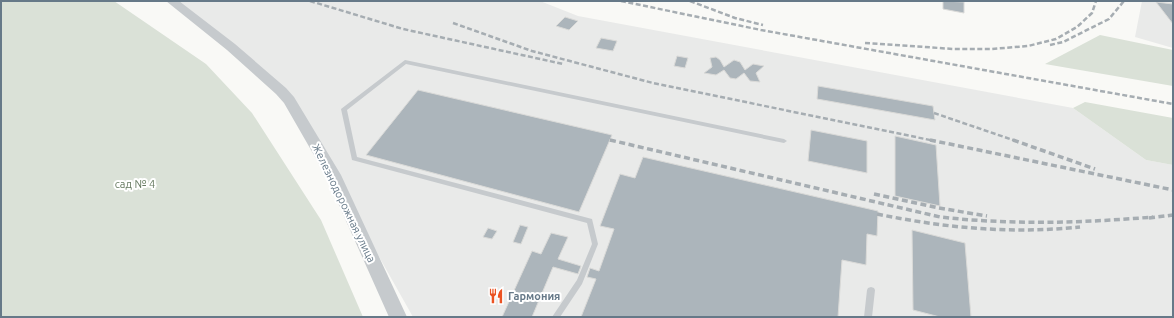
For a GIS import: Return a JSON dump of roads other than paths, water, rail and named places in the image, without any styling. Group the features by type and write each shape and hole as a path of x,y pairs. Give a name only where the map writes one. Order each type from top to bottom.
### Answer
{"street":[{"name":"Железнодорожная улица","path":"172,1 231,47 281,91 289,100 333,175 398,317"}],"lane":[{"path":"556,317 580,282 595,244 590,221 354,158 344,109 405,62 784,141"},
{"path":"868,317 871,290"}],"railway":[{"path":"310,1 403,29 563,64"},
{"path":"621,1 761,30 1173,104"},
{"path":"690,1 735,18 763,25"},
{"path":"865,43 954,49 992,49 1028,46 1056,39 1077,27 1092,13 1096,1"},
{"path":"1050,45 1063,42 1109,19 1124,1"},
{"path":"453,23 532,51 653,83 935,141"},
{"path":"934,113 1016,141"},
{"path":"614,141 610,140 940,217 967,220 1020,222 1100,221 1153,217"},
{"path":"930,140 1173,190"},
{"path":"1013,140 1095,169"},
{"path":"874,194 939,208 987,216"},
{"path":"877,214 928,223 1003,230 1080,227"},
{"path":"1149,218 1173,215"}],"place":[{"name":"Гармония","path":"496,296"}],"park label":[{"name":"сад № 4","path":"135,184"}]}
